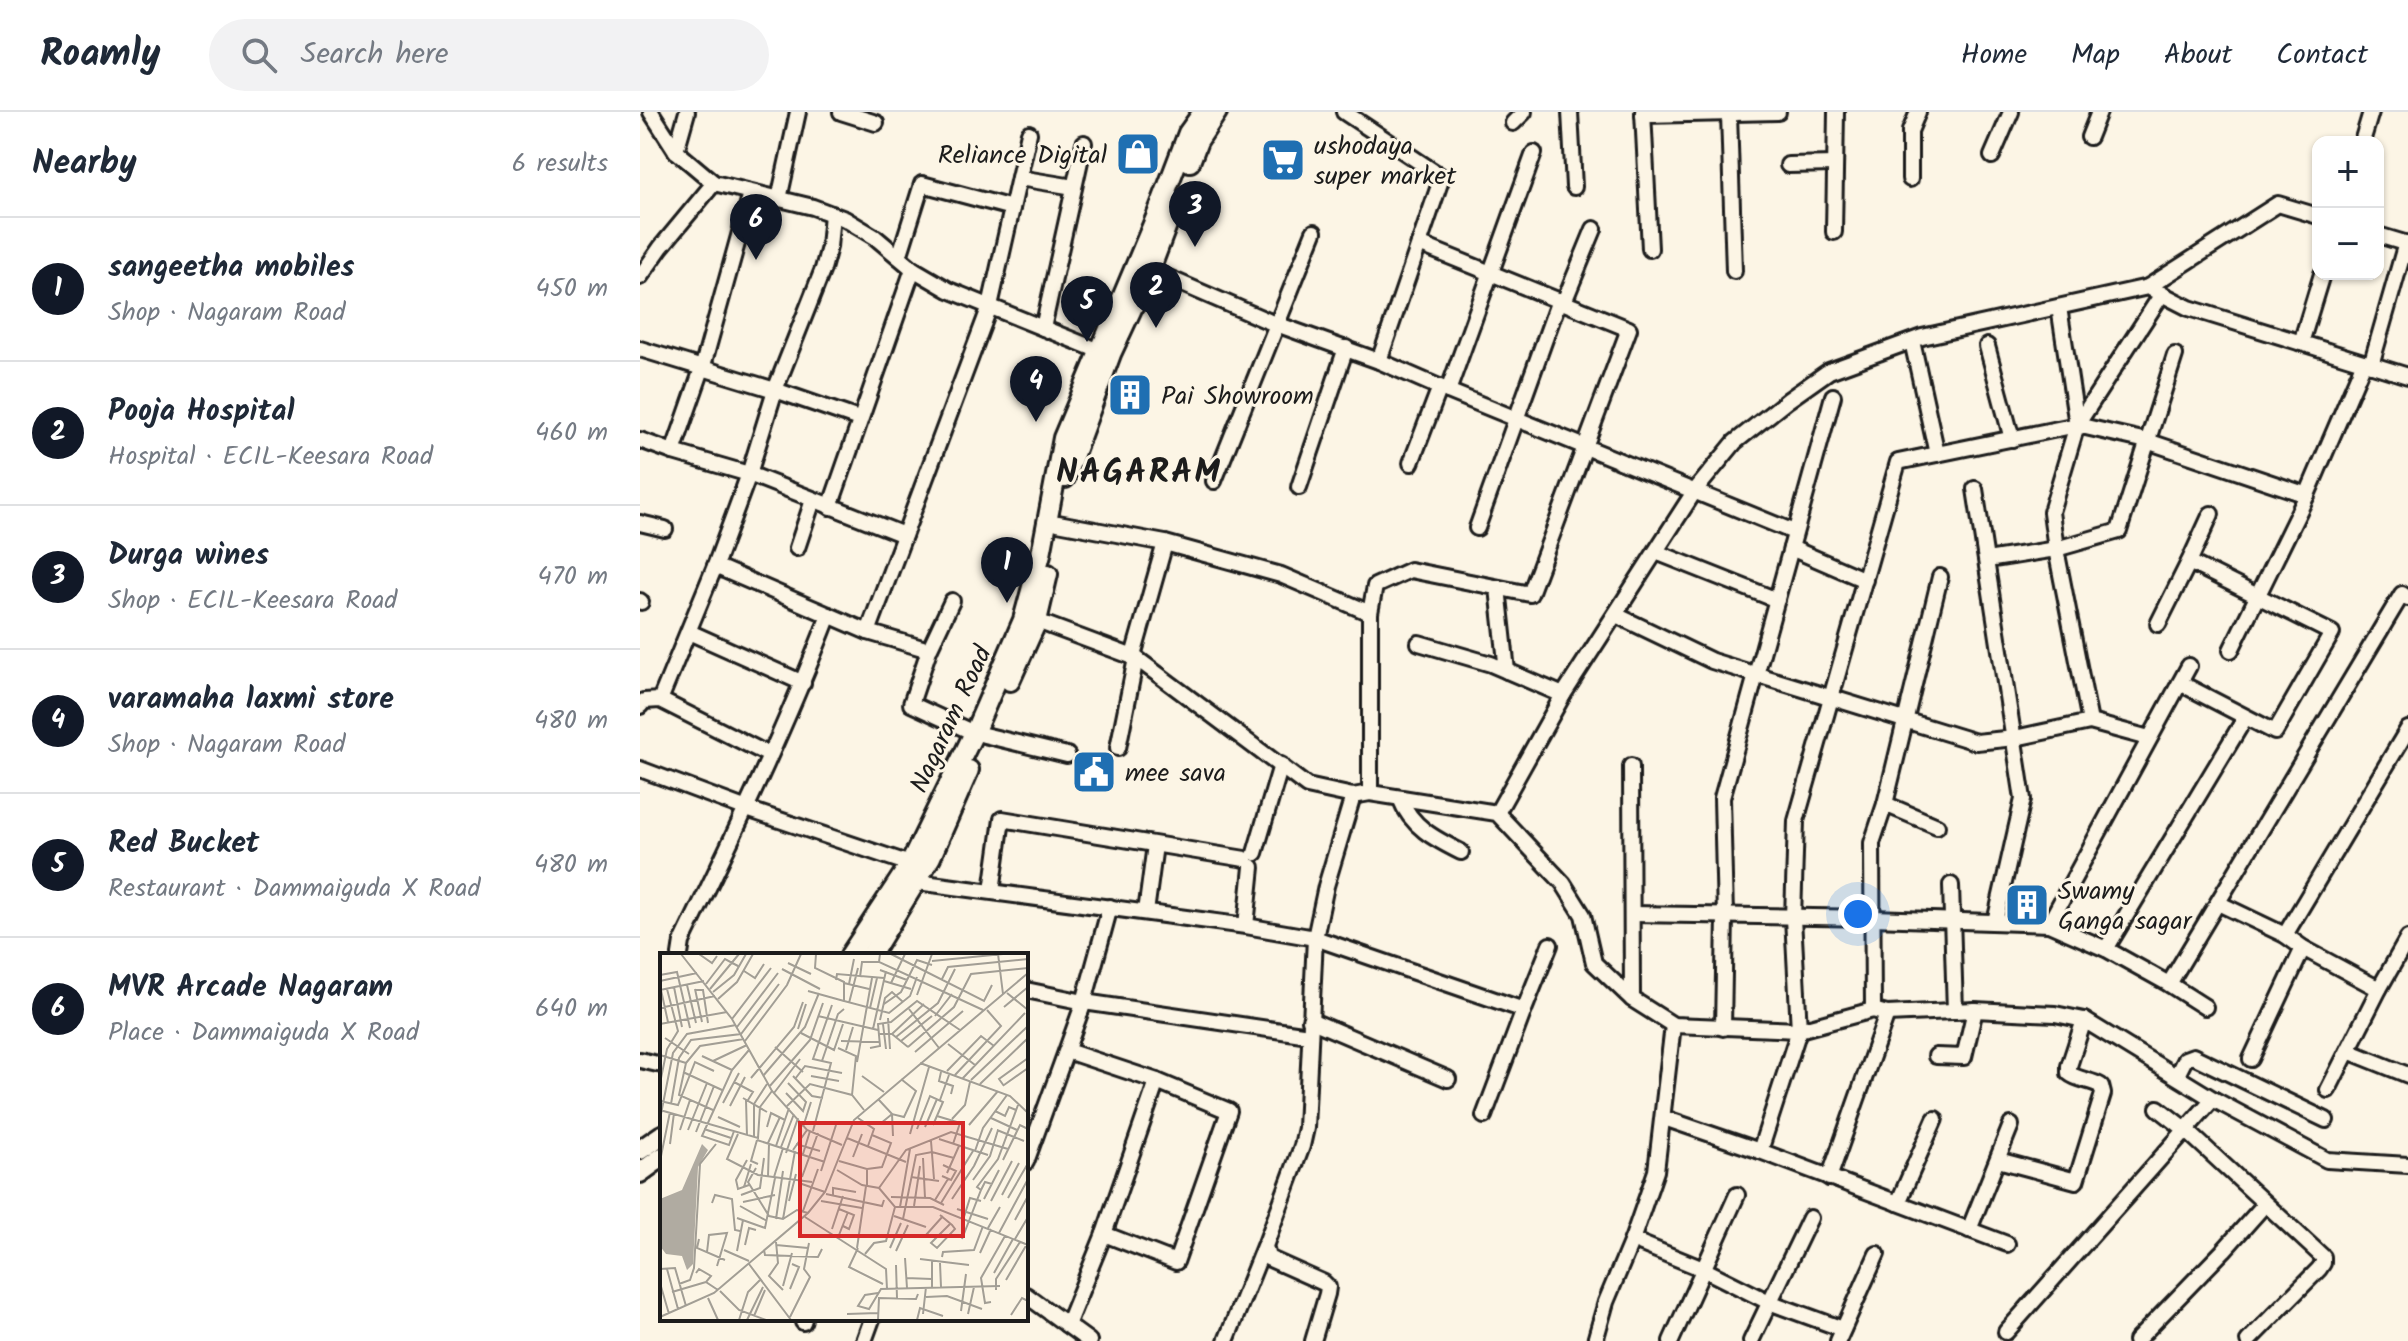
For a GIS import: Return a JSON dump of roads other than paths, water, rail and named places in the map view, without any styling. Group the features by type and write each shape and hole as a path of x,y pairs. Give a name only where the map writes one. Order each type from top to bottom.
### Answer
{"main road":[{"path":"1105,352 1188,133 1203,112"},
{"path":"1105,352 1150,270 1198,141 1217,112"},
{"name":"Nagaram Road","path":"851,953 910,864 1037,621 1064,480 1105,352"},
{"name":"Nagaram Road","path":"872,953 931,857 979,734 1023,620 1041,554 1063,438 1105,352"},
{"path":"646,1159 660,1138"}],"street":[{"path":"651,112 676,151 714,183 832,214 875,237 913,269 949,290 1105,352"},
{"path":"676,151 687,112"},
{"path":"779,199 798,112"},
{"path":"841,112 876,123"},
{"path":"1344,112 1442,177 1379,361"},
{"path":"1513,123 1524,112"},
{"path":"1570,112 1574,187"},
{"path":"1650,249 1643,114 1778,112"},
{"path":"1834,232 1836,112"},
{"path":"1910,179 1910,131 1918,112"},
{"path":"1992,156 2011,112"},
{"path":"2089,137 2099,112"},
{"path":"2364,136 2371,112"},
{"path":"1729,114 1734,271"},
{"path":"868,632 990,306 1029,133"},
{"path":"1043,328 1084,143"},
{"path":"1411,463 1491,273 1534,153"},
{"path":"1788,165 1835,164"},
{"path":"1019,178 1074,187"},
{"path":"640,277 714,183"},
{"path":"899,257 922,184 1012,208"},
{"path":"673,452 702,369 751,193"},
{"path":"2090,722 2051,512 2077,425 2155,291 2278,204 2312,214"},
{"path":"660,700 715,566 749,474 775,390 823,269 832,214"},
{"path":"1477,528 1561,301 1594,229"},
{"path":"1214,481 1314,232"},
{"path":"2231,650 2368,364 2407,244 2384,237"},
{"path":"1370,793 1370,613 1375,586 1410,570 1530,594 1629,329 1419,244"},
{"path":"830,507 913,269"},
{"path":"1150,270 1794,532"},
{"path":"2301,343 2320,280"},
{"path":"1497,813 1563,695 1694,492 1735,442 1829,371 1912,341 2059,307 2155,291 2189,308 2408,376"},
{"path":"2059,307 2077,425"},
{"path":"1912,341 1937,454"},
{"path":"1987,346 2012,439"},
{"path":"1299,487 1346,348"},
{"path":"640,349 859,419"},
{"path":"1987,560 2056,549 2119,531 2175,355"},
{"path":"1723,1028 1725,916 1722,798 1833,396"},
{"path":"1760,1151 1799,1030 1793,918 1796,821 1898,462 2077,425 2147,441 2307,495"},
{"path":"640,440 749,474 904,535"},
{"path":"1975,489 2023,799 1995,922"},
{"path":"797,548 813,500"},
{"path":"2158,624 2211,514"},
{"path":"640,523 665,529"},
{"path":"1058,523 1165,543 1281,575 1370,613"},
{"path":"1118,748 1134,657 1165,543"},
{"path":"1791,548 1865,580"},
{"path":"1656,552 1777,600"},
{"path":"2180,683 2275,732 2332,633 2189,562"},
{"path":"715,566 868,632 929,650"},
{"path":"1829,1178 1880,1012 1873,918 1872,843 1885,804 1940,577"},
{"path":"1498,588 1507,671"},
{"path":"2169,984 2402,594 2408,598"},
{"path":"952,601 929,650 911,704 979,734 1067,755"},
{"path":"680,953 682,942 747,809 803,683 829,615"},
{"path":"1616,615 1712,661 1976,742 2015,738 2090,722 2149,738"},
{"path":"1037,621 1134,657 1307,786 1353,796 1370,793 1497,813 1563,883 1583,915 1594,963 1632,999 1673,1025 1799,1030 1880,1012 1975,1010 2055,1014 2084,1020 2213,1099 2327,1160 2407,1162"},
{"path":"689,632 803,683"},
{"path":"1419,643 1507,671 1563,695"},
{"path":"2049,924 2189,666"},
{"path":"640,706 644,701 660,700 769,755"},
{"path":"2106,949 2245,718"},
{"path":"2285,935 2408,729"},
{"path":"1246,926 1251,860 1281,765"},
{"path":"1631,766 1632,999"},
{"path":"640,769 910,864"},
{"path":"1226,1341 1302,1146 1306,1128 1315,938 1326,886 1353,796"},
{"path":"1400,798 1405,811 1419,828 1461,852"},
{"path":"1885,804 1937,826"},
{"path":"992,891 1002,819 1251,860"},
{"path":"1146,912 1155,845"},
{"path":"917,882 1315,938 1524,1010"},
{"path":"1951,885 1955,1011"},
{"path":"2218,903 2285,935 2379,989"},
{"path":"1028,1157 1084,1002 1110,907"},
{"path":"1632,914 2049,924 2106,949 2205,1007"},
{"path":"2328,1090 2408,938"},
{"path":"1484,1116 1550,945"},
{"path":"2251,1059 2303,948"},
{"path":"1028,990 1084,1002 1309,1035"},
{"path":"1936,1056 1964,1057 1975,1010"},
{"path":"1310,1020 1448,1079"},
{"path":"1998,1160 2076,1181 2103,1094 2101,1086 2093,1081 2069,1073 2084,1020"},
{"path":"1595,1341 1606,1302 1656,1171 1673,1025"},
{"path":"1067,1051 1157,1081 1229,1111 1176,1262 1104,1234"},
{"path":"2348,1051 2408,1075"},
{"path":"2177,1075 2185,1059 2193,1056 2326,1120"},
{"path":"640,1060 660,1065"},
{"path":"1067,1325 1104,1234 1157,1081"},
{"path":"2006,1332 2213,1099"},
{"path":"2158,1108 2186,1130 2323,1257 2323,1263 2248,1341"},
{"path":"1664,1118 2007,1244"},
{"path":"1898,1203 1935,1119"},
{"path":"1969,1230 2011,1125"},
{"path":"1671,1341 1737,1195"},
{"path":"2136,1341 2265,1204"},
{"path":"1751,1341 1810,1218"},
{"path":"1632,1240 1703,1269 1841,1335 1877,1254"},
{"path":"1265,1246 1268,1258 1328,1287 1313,1341"},
{"path":"1028,1296 1089,1341"},
{"path":"864,1341 871,1321"}],"place":[{"name":"Reliance Digital","path":"1138,154"},
{"name":"ushodaya super market","path":"1283,160"},
{"name":"Durga wines","path":"1195,247"},
{"name":"MVR Arcade Nagaram","path":"756,260"},
{"name":"Pooja Hospital","path":"1156,328"},
{"name":"Red Bucket","path":"1087,342"},
{"name":"Pai Showroom","path":"1130,395"},
{"name":"varamaha laxmi store","path":"1036,422"},
{"name":"sangeetha mobiles","path":"1007,603"},
{"name":"mee sava","path":"1094,772"},
{"name":"Swamy Ganga sagar","path":"2027,905"}],"district":[{"name":"NAGARAM","path":"1139,470"}]}
